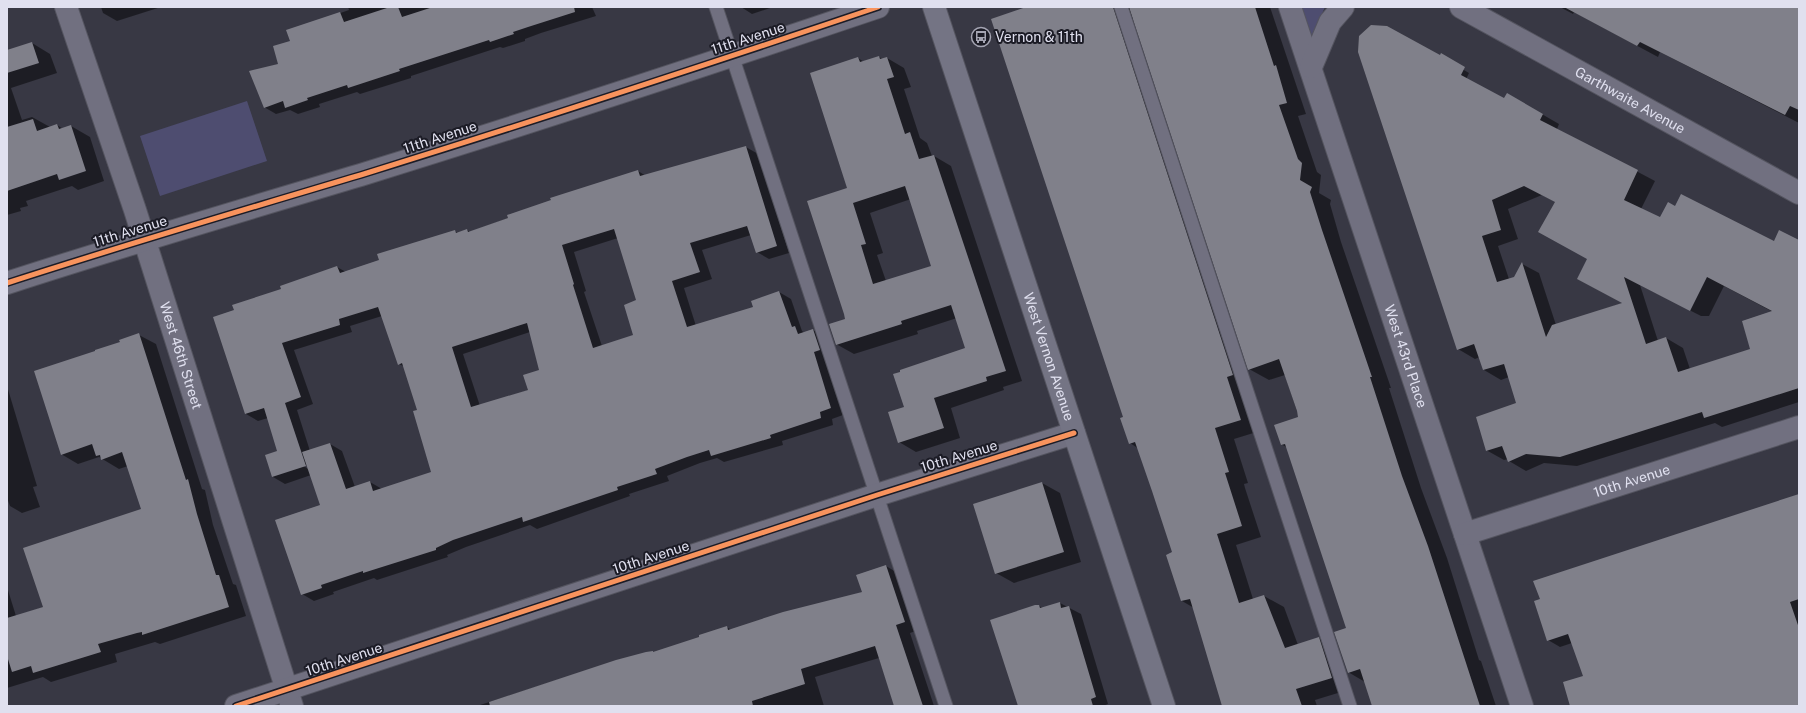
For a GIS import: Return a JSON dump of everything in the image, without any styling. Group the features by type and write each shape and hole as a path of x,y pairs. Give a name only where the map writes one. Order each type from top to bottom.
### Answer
{"main road":[{"name":"West Vernon Avenue","path":"934,7 1164,706"}],"street":[{"name":"West 46th Street","path":"66,7 144,238 289,698"},
{"name":"11th Avenue","path":"7,283 144,238 368,172 732,56 878,7"},
{"name":"West 43rd Place","path":"1290,7 1522,706"},
{"path":"1311,67 1330,22 1344,7"},
{"name":"Garthwaite Avenue","path":"1461,7 1484,12 1799,193"},
{"name":"10th Avenue","path":"1465,534 1799,427"},
{"name":"10th Avenue","path":"236,706 289,698 877,495 1074,432"}],"lane":[{"path":"716,7 946,706"},
{"path":"1121,7 1350,706"}],"shaded area":[{"path":"1298,7 1325,7 1311,41"},
{"path":"247,101 267,161 160,196 140,136"}],"building":[{"path":"390,7 398,7 402,17 433,7 574,7 575,12 513,32 514,34 490,42 489,40 399,69 400,71 348,88 347,85 307,98 308,100 285,108 283,101 264,108 249,71 278,64 273,46 290,41 286,30 340,12 344,22"},
{"path":"1026,7 1113,7 1233,375 1227,377 1241,420 1215,428 1229,472 1225,473 1242,526 1217,534 1239,603 1264,595 1285,648 1319,637 1332,678 1296,689 1302,706 1222,706 1190,599 1181,601 1166,555 1172,552 1135,442 1129,444 1120,418 1123,417 991,19"},
{"path":"1129,7 1255,7 1274,66 1276,65 1287,103 1279,105 1298,159 1302,163 1300,180 1312,187 1310,192 1322,230 1372,377 1370,377 1402,476 1428,546 1480,706 1372,706 1360,669 1348,673 1334,632 1346,628 1285,444 1281,445 1274,425 1298,417 1297,411 1279,359 1248,370"},
{"path":"1564,7 1799,7 1799,110 1790,106 1785,115 1640,42 1637,46"},
{"path":"1371,25 1387,26 1440,55 1441,53 1465,67 1461,75 1504,98 1507,93 1543,114 1540,120 1638,170 1624,200 1660,217 1668,202 1675,206 1681,194 1774,241 1779,230 1799,240 1799,388 1704,418 1702,412 1560,457 1526,454 1508,462 1502,446 1486,451 1476,417 1516,403 1504,364 1483,370 1474,344 1457,350 1358,52 1359,36","holes":["1524,186 1555,202 1538,232 1587,259 1577,279 1622,303 1552,325 1546,337 1522,262 1514,277 1497,282 1482,236 1501,230 1492,200","1624,277 1690,311 1707,277 1772,311 1742,321 1750,349 1678,372 1666,337 1646,344"]},
{"path":"32,42 39,63 7,73 7,50"},
{"path":"879,56 880,59 887,57 894,77 887,79 905,134 910,132 919,159 934,155 1006,371 986,377 987,381 934,398 944,428 898,443 888,412 904,407 893,374 900,372 900,370 965,348 951,305 901,321 902,324 836,345 829,324 845,319 844,314 807,201 847,188 810,73 858,57 860,62","holes":["905,186 931,266 873,284 861,245 866,244 853,203"]},
{"path":"33,119 37,131 57,124 59,129 71,125 86,171 59,180 57,174 7,191 7,127"},
{"path":"746,146 777,246 756,253 747,226 690,243 700,272 672,281 687,327 753,307 751,301 779,291 792,327 795,326 798,334 813,329 820,350 814,352 831,408 820,412 821,418 770,435 771,438 711,456 709,450 687,457 655,469 657,474 617,487 618,490 523,522 522,517 453,540 436,548 436,550 321,585 322,588 301,595 275,520 320,505 302,452 330,443 346,489 370,481 373,491 431,472 413,411 417,410 402,363 398,365 378,307 339,319 340,325 282,343 301,397 285,403 306,466 272,477 265,455 277,451 264,408 245,414 213,317 234,310 232,305 281,289 280,286 337,266 340,273 379,260 377,254 455,230 456,233 467,229 468,232 508,218 507,215 551,200 550,198 638,170 640,176","holes":["614,229 636,300 624,305 633,335 593,348 562,245","527,323 539,370 523,375 528,390 471,407 452,347"]},
{"path":"139,333 186,480 188,479 216,575 219,575 229,607 142,635 142,632 98,644 101,652 33,673 31,666 12,672 7,656 7,618 43,607 23,548 141,509 122,452 101,460 100,455 96,456 92,444 61,455 34,371 120,342 119,340"},
{"path":"1042,482 1064,552 995,574 973,504"},
{"path":"1799,494 1799,599 1790,602 1799,628 1799,706 1570,706 1563,682 1583,676 1568,634 1547,641 1534,601 1540,599 1533,581"},
{"path":"886,565 905,622 896,625 923,706 894,706 875,646 801,669 805,684 752,701 753,706 490,706 489,702 616,660 646,652 653,652 727,626 728,630 783,612 862,592 856,575"},
{"path":"1060,602 1061,608 1069,606 1096,697 1091,699 1093,706 1018,706 990,620 1035,605 1039,605 1040,608"}],"cycle path":[{"path":"7,283 495,133 878,7"},
{"path":"236,706 877,495 1074,433"}],"place":[{"name":"Vernon & 11th","path":"981,37"}]}
